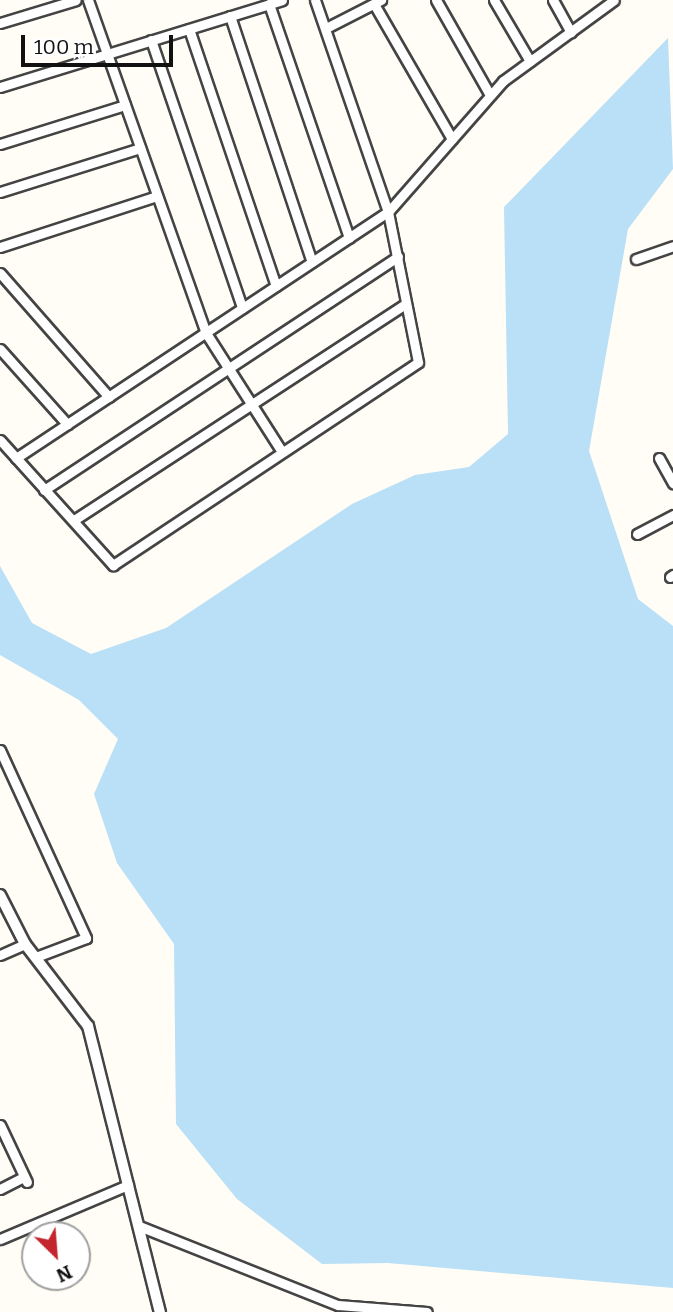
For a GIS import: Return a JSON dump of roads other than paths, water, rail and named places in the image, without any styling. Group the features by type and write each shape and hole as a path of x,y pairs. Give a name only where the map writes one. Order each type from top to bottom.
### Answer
{"street":[{"path":"0,23 76,0"},
{"path":"88,0 206,333 282,452"},
{"path":"0,87 282,0"},
{"path":"0,440 113,565 418,362 388,212 315,0"},
{"path":"436,0 491,96"},
{"path":"494,0 530,61"},
{"path":"553,0 571,32"},
{"path":"16,458 388,212 491,96 530,61 614,0"},
{"path":"326,28 378,2 452,139"},
{"path":"269,4 349,238"},
{"path":"230,16 312,262"},
{"path":"189,29 276,286"},
{"path":"152,40 242,308"},
{"path":"0,144 125,105"},
{"path":"0,192 140,148"},
{"path":"0,247 157,196"},
{"path":"636,259 673,246"},
{"path":"44,489 398,257"},
{"path":"0,274 109,397"},
{"path":"74,520 250,402 405,304"},
{"path":"0,349 67,424"},
{"path":"659,458 673,483"},
{"path":"637,534 673,515"},
{"path":"0,750 86,938 36,957"},
{"path":"0,895 25,944 88,1026 160,1312"},
{"path":"0,955 25,944"},
{"path":"0,1125 26,1180 0,1189"},
{"path":"0,1239 128,1185"},
{"path":"139,1226 339,1308 427,1312"}],"water":[{"path":"668,38 673,169 628,229 589,451 638,599 673,626 673,1288 388,1263 322,1264 237,1199 176,1124 174,944 117,863 94,794 118,739 79,700 0,655 0,566 32,623 91,654 166,628 352,504 415,475 469,467 508,434 504,207"}]}
